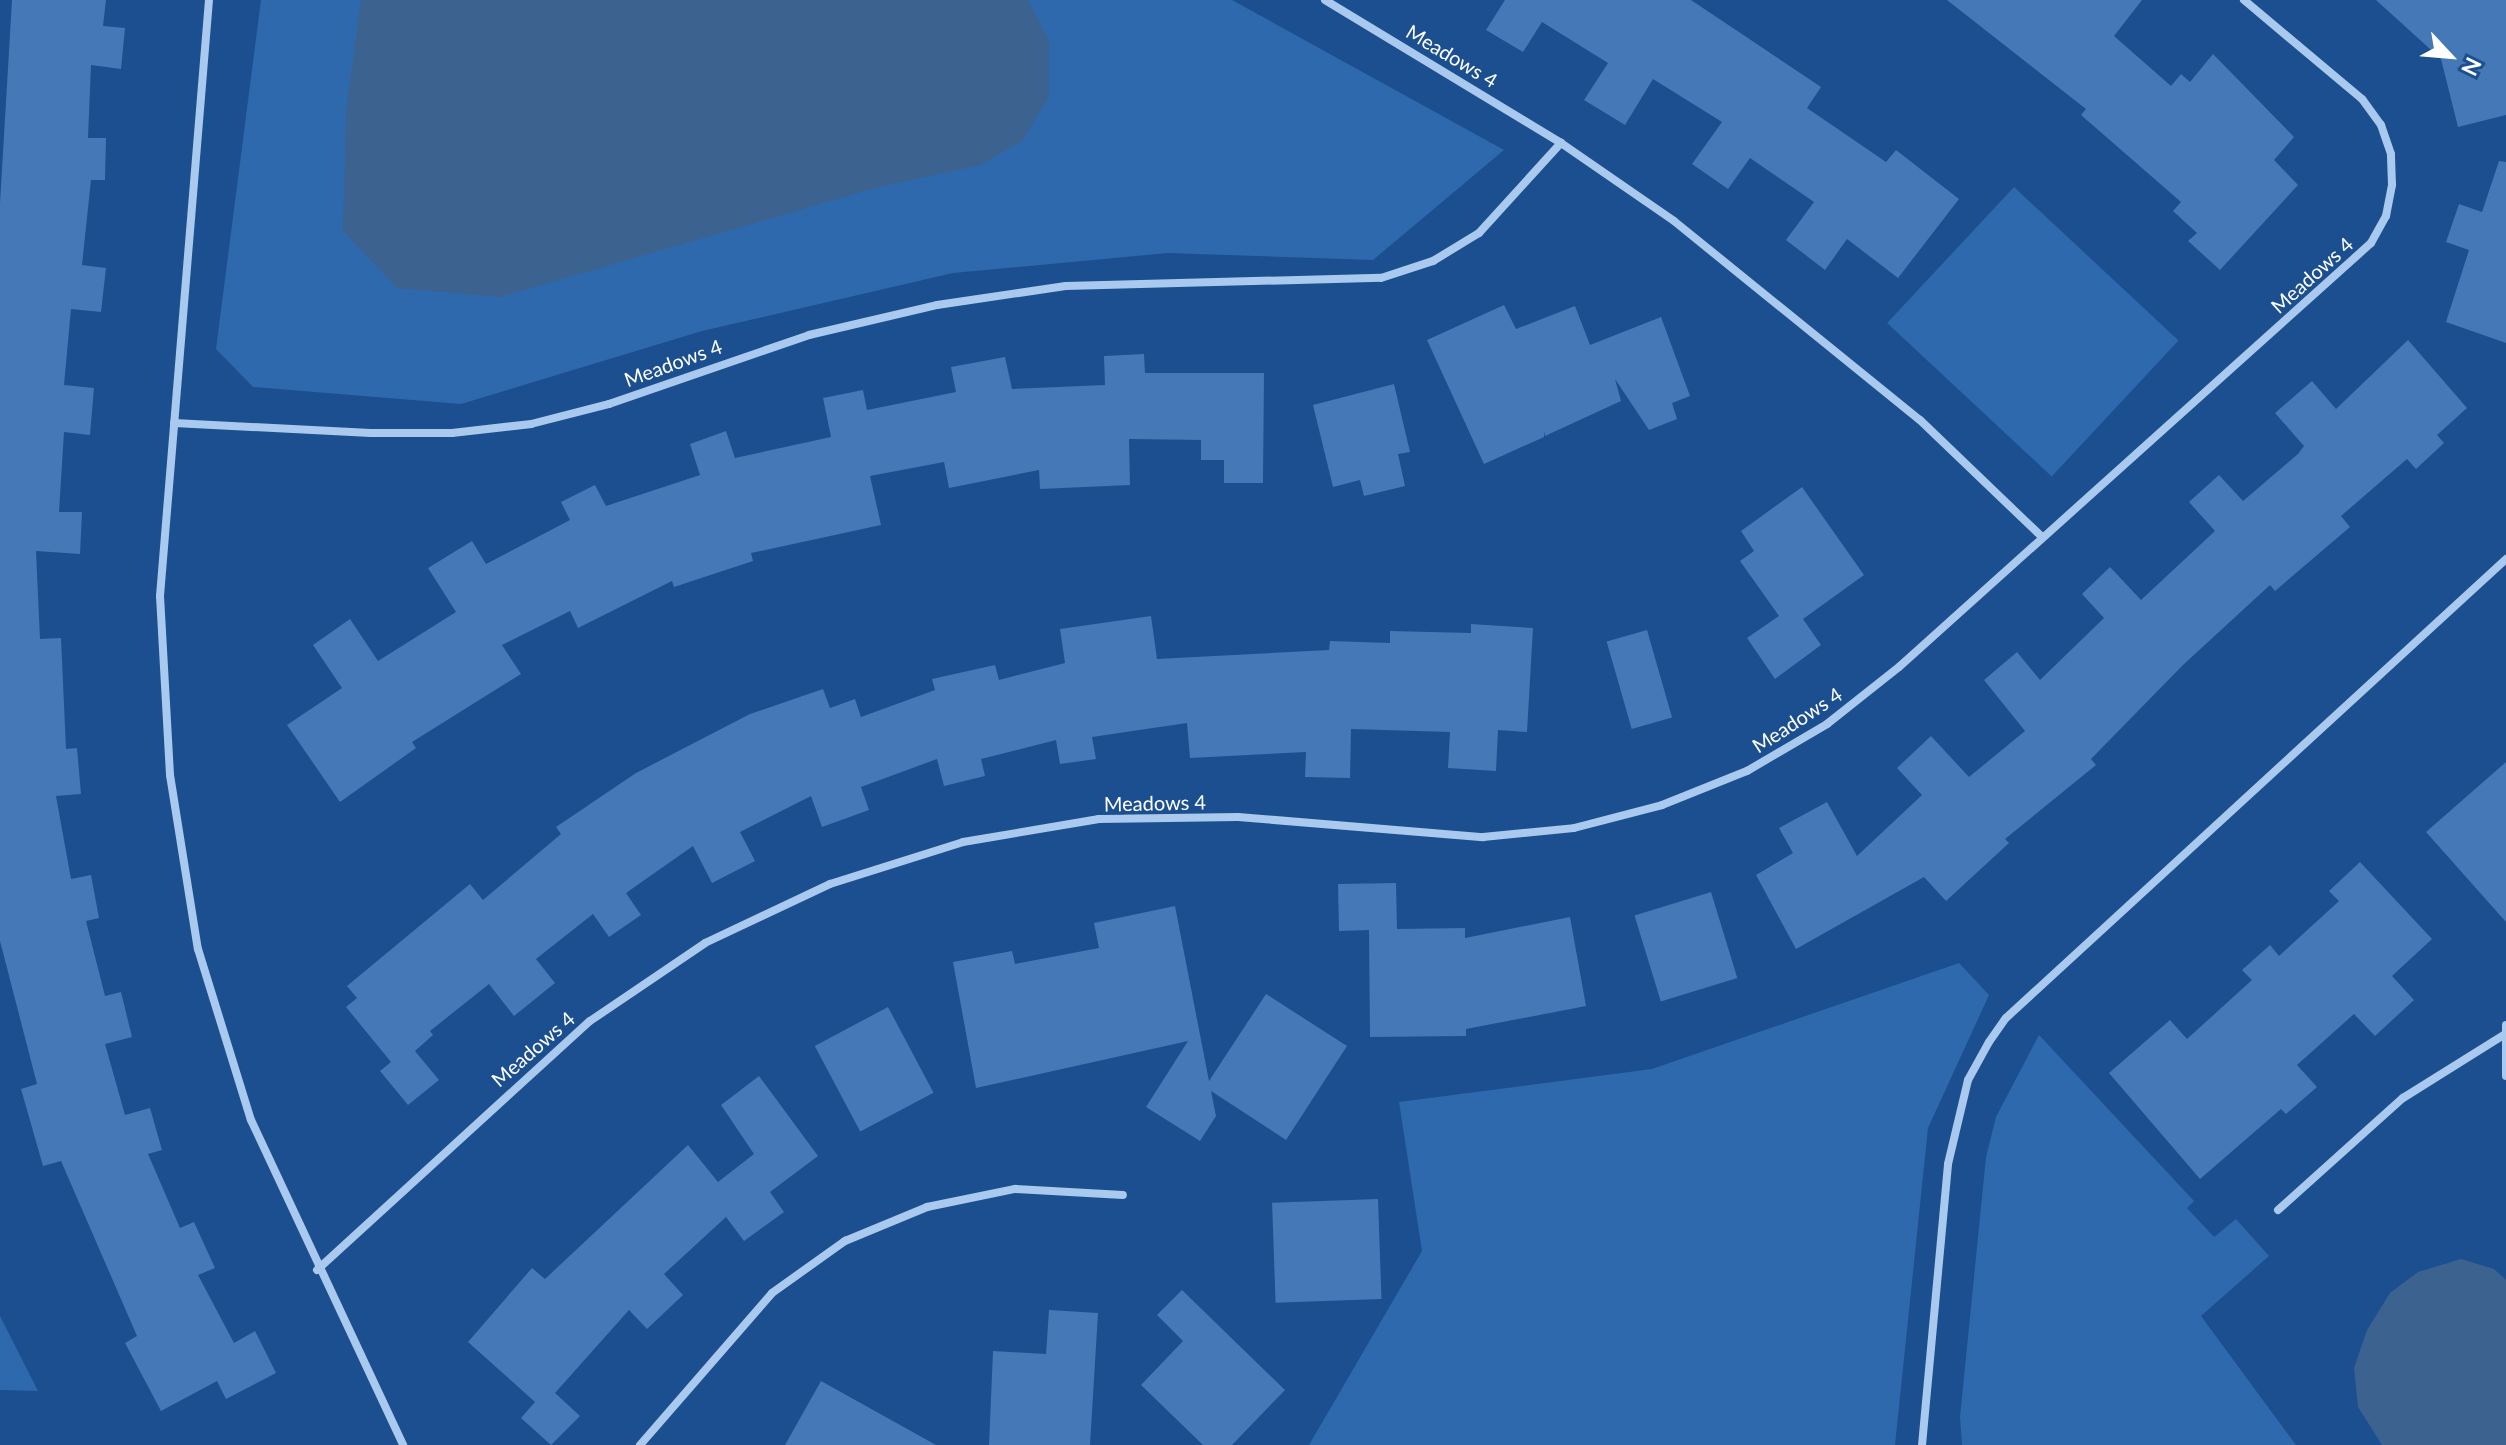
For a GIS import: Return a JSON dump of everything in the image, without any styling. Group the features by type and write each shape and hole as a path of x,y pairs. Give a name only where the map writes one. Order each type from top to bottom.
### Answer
{"street":[{"path":"209,0 160,596 170,775 198,949 251,1120 317,1270 403,1445"},
{"name":"Meadows 4","path":"1325,0 1561,143 1800,318 1920,420 2042,537"},
{"name":"Meadows 4","path":"317,1270 590,1021 705,943 830,884 963,842 1099,819 1238,817 1483,837 1574,828 1662,805 1747,771 1827,724 1899,667 2371,243 2386,216 2391,154 2381,125 2362,99 2244,0"},
{"name":"Meadows 4","path":"174,423 411,433 531,424 609,404 809,335 937,305 1066,286 1381,278 1433,261 1479,233 1561,143"},
{"path":"1922,1445 1948,1164 1968,1080 1989,1042 2006,1018 2506,559"},
{"path":"2505,1030 2506,1076"},
{"path":"2278,1210 2403,1098 2505,1030"},
{"path":"640,1445 772,1293 845,1241 927,1207 1015,1189 1123,1195"}],"shaded area":[{"path":"261,0 1232,0 1504,150 1373,260 1168,253 953,273 702,331 461,404 253,387 216,349"},
{"path":"361,0 1028,0 1049,41 1049,97 1022,141 980,165 879,187 500,297 397,288 343,231 346,112"},
{"path":"2014,187 2179,340 2052,476 1887,323"},
{"path":"1959,963 1989,995 1928,1128 1895,1445 1309,1445 1422,1251 1399,1102 1652,1069"},
{"path":"2039,1035 2194,1201 2187,1208 2214,1237 2236,1219 2269,1256 2201,1316 2296,1445 1962,1445 1960,1417 1986,1157 1996,1117"},
{"path":"2461,1259 2494,1269 2506,1280 2506,1445 2382,1445 2358,1407 2354,1368 2367,1330 2390,1293 2418,1272"},
{"path":"0,1316 38,1391 0,1390"}],"building":[{"path":"12,0 106,0 103,26 125,28 121,69 91,65 88,138 106,138 105,180 91,180 82,265 106,268 101,312 71,309 64,385 94,388 90,435 64,432 59,512 82,512 80,554 36,551 40,639 61,638 66,749 77,748 81,794 56,796 71,879 91,875 99,918 86,921 105,996 121,992 132,1037 105,1044 125,1115 150,1108 162,1150 148,1154 180,1228 194,1222 215,1268 198,1275 234,1343 255,1331 276,1373 226,1399 217,1381 161,1411 125,1343 137,1336 61,1161 43,1166 21,1089 37,1084 0,941 0,203"},
{"path":"1505,0 1691,0 1821,87 1807,108 1886,162 1896,150 1959,199 1898,278 1847,239 1825,270 1786,240 1814,202 1750,158 1728,189 1692,164 1722,122 1653,79 1625,125 1584,100 1608,63 1542,22 1523,52 1486,30"},
{"path":"1947,0 2142,0 2114,36 2171,86 2181,74 2190,82 2213,54 2294,137 2274,160 2298,185 2220,270 2188,241 2197,233 2173,211 2181,202 2081,115 2086,109"},
{"path":"2376,0 2506,0 2506,115 2458,127 2441,59"},
{"path":"2499,161 2506,162 2506,343 2446,322 2469,250 2446,242 2459,204 2482,212"},
{"path":"1504,305 1516,329 1575,306 1590,345 1661,317 1690,396 1672,403 1677,419 1649,430 1615,379 1621,401 1545,436 1544,431 1544,437 1484,464 1427,340"},
{"path":"2408,340 2467,408 2437,435 2444,443 2416,469 2407,459 2341,516 2350,527 2275,591 2270,585 2183,665 2091,759 2096,765 2005,839 2009,843 1946,901 1924,877 1796,949 1756,875 1793,853 1779,828 1827,802 1857,856 1922,795 1897,768 1931,736 1969,777 2025,731 1984,680 2017,652 2040,680 2104,618 2082,594 2110,567 2141,600 2215,531 2189,502 2219,475 2243,501 2304,446 2275,413 2312,381 2336,409"},
{"path":"1144,354 1145,373 1264,373 1263,483 1224,483 1224,460 1201,460 1201,440 1129,439 1130,485 1040,489 1039,470 949,488 944,462 870,476 881,525 751,553 753,561 674,587 672,581 578,628 570,611 502,645 521,674 412,742 416,748 340,802 287,725 342,688 313,645 350,619 378,661 456,612 428,568 472,541 486,564 570,520 561,502 595,485 606,506 700,475 690,444 726,431 735,458 831,437 823,398 863,390 867,410 956,392 951,367 1005,357 1012,389 1105,385 1104,356"},
{"path":"1394,384 1410,452 1398,454 1405,486 1364,496 1360,480 1333,487 1313,405"},
{"path":"1802,487 1864,575 1803,619 1821,645 1775,679 1747,638 1779,616 1740,561 1754,551 1741,531"},
{"path":"1151,616 1157,659 1329,650 1330,641 1390,643 1390,631 1471,633 1471,624 1533,628 1527,732 1498,730 1496,771 1448,768 1450,732 1351,729 1350,778 1305,777 1306,752 1190,758 1187,723 1092,737 1096,759 1060,764 1056,740 981,759 985,776 944,786 937,759 861,787 869,810 822,827 811,796 740,832 755,861 712,883 693,846 626,893 641,915 609,937 593,914 536,959 555,983 514,1016 489,984 430,1031 433,1035 415,1051 439,1080 408,1105 380,1071 391,1062 346,1007 357,998 347,986 470,884 483,900 561,834 556,827 636,773 750,714 823,689 830,708 855,699 861,717 935,690 932,679 995,665 999,680 1065,663 1060,629"},
{"path":"1647,630 1672,717 1632,729 1607,642"},
{"path":"2506,762 2506,922 2426,832"},
{"path":"2360,862 2432,939 2392,976 2414,1000 2375,1036 2354,1014 2297,1065 2317,1087 2286,1114 2281,1109 2200,1179 2109,1073 2170,1020 2187,1039 2252,980 2242,970 2270,945 2279,956 2339,901 2329,891"},
{"path":"1396,883 1397,929 1465,928 1465,938 1570,917 1586,1006 1466,1029 1466,1036 1370,1037 1369,930 1339,931 1338,884"},
{"path":"1711,892 1737,978 1661,1001 1634,915"},
{"path":"1175,906 1209,1081 1266,994 1347,1046 1286,1140 1211,1091 1216,1116 1200,1141 1146,1107 1188,1041 976,1088 953,962 1012,951 1015,964 1099,948 1094,923"},
{"path":"888,1007 934,1093 860,1132 815,1046"},
{"path":"759,1076 818,1156 770,1192 784,1212 744,1241 726,1217 664,1274 683,1295 647,1329 629,1310 555,1393 580,1416 551,1445 521,1418 535,1402 468,1342 532,1268 545,1279 688,1145 718,1182 754,1154 721,1105"},
{"path":"1378,1199 1381,1299 1276,1303 1272,1203"},
{"path":"1182,1290 1285,1390 1232,1445 1203,1445 1141,1385 1183,1341 1157,1315"},
{"path":"1049,1310 1098,1313 1090,1445 989,1445 993,1351 1046,1354"},
{"path":"821,1381 936,1445 785,1445"}]}
